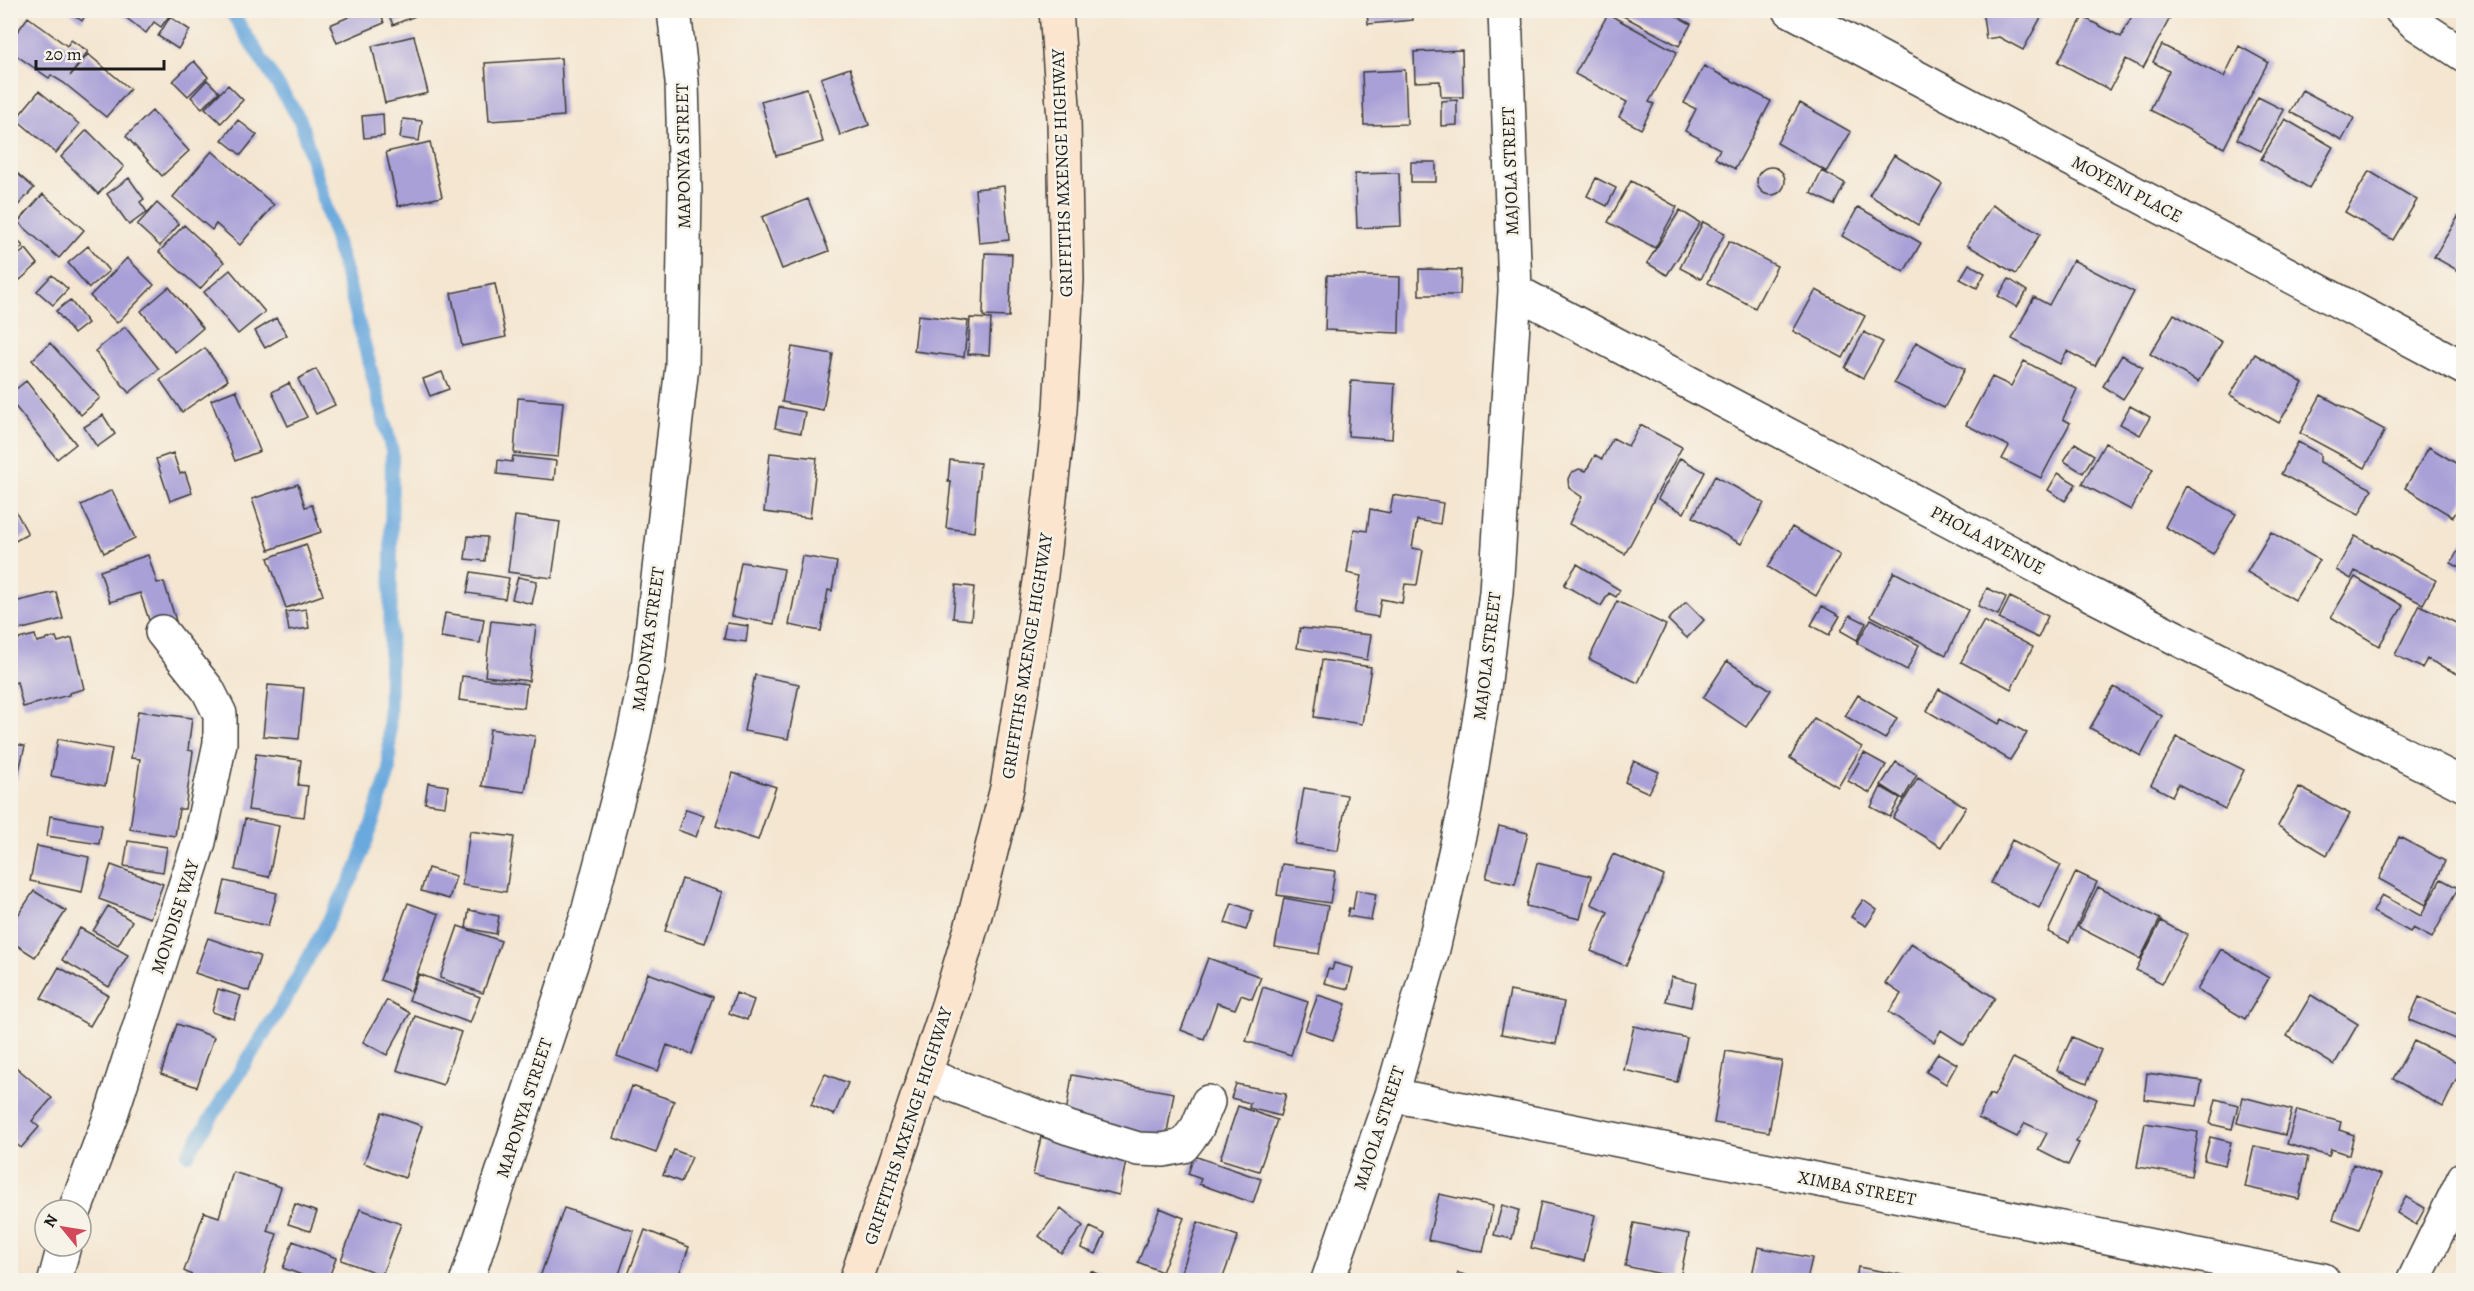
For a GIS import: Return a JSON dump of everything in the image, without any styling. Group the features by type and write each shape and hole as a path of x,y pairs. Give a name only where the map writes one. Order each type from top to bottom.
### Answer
{"street":[{"name":"MAPONYA STREET","path":"467,1281 587,916 630,752 648,667 682,366 685,191 682,82 674,10"},
{"name":"GRIFFITHS MXENGE HIGHWAY","path":"856,1281 925,1075 975,915 1007,788 1041,575 1060,410 1067,280 1064,119 1056,10"},
{"name":"MAJOLA STREET","path":"1328,1281 1392,1095 1451,874 1465,809 1483,697 1496,592 1515,291 1505,10"},
{"name":"MOYENI PLACE","path":"1790,10 2463,368"},
{"path":"2401,10 2415,23 2463,55"},
{"name":"PHOLA AVENUE","path":"1515,291 2078,588 2463,785"},
{"name":"MONDISE WAY","path":"80,1198 112,1112 195,853 220,743 220,714 208,690 162,632"},
{"path":"925,1075 1069,1128 1138,1149 1163,1150 1183,1146 1197,1128 1208,1102"},
{"name":"XIMBA STREET","path":"1392,1095 2323,1281"},
{"path":"2414,1281 2463,1178"},
{"path":"55,1281 61,1258"}],"building":[{"path":"67,10 88,10 82,21"},
{"path":"116,10 162,10 169,16 161,27 154,22 146,33"},
{"path":"365,10 380,10 384,23 337,43 330,25"},
{"path":"387,10 413,10 415,16 393,25"},
{"path":"1367,10 1412,10 1413,20 1368,24"},
{"path":"1612,10 1666,10 1691,24 1679,46"},
{"path":"1973,10 2045,10 2023,50 1999,37 1986,39 1983,16"},
{"path":"2135,10 2161,10 2171,16 2143,68 2126,59 2110,90 2058,62 2083,17 2121,37"},
{"path":"1608,14 1677,52 1649,102 1654,104 1641,129 1619,117 1627,102 1575,74"},
{"path":"28,17 67,46 71,40 88,51 70,76 88,54 130,89 106,117 64,83 51,75 49,78 10,51 10,42"},
{"path":"170,17 190,30 178,49 158,36"},
{"path":"414,36 428,93 385,103 372,46"},
{"path":"2162,45 2224,77 2239,46 2268,62 2224,148 2150,110 2169,71 2153,62"},
{"path":"1462,50 1463,97 1441,97 1440,81 1415,82 1414,52"},
{"path":"561,58 564,116 489,121 485,63"},
{"path":"194,61 208,77 188,96 173,81"},
{"path":"1704,66 1771,101 1735,169 1715,158 1720,149 1685,131 1696,109 1684,103"},
{"path":"850,68 869,125 840,135 821,78"},
{"path":"1405,70 1407,124 1364,125 1362,72"},
{"path":"207,80 219,92 202,108 191,97"},
{"path":"228,85 243,100 221,123 205,108"},
{"path":"807,88 823,142 776,156 761,101"},
{"path":"2302,90 2354,118 2342,140 2290,112"},
{"path":"39,91 79,124 56,153 16,119"},
{"path":"2258,97 2284,110 2261,151 2237,139"},
{"path":"1457,100 1457,125 1441,126 1441,101"},
{"path":"1800,103 1851,132 1827,172 1777,143"},
{"path":"152,111 189,151 162,176 126,136"},
{"path":"383,114 384,136 364,138 362,116"},
{"path":"403,119 422,121 419,141 400,138"},
{"path":"2285,119 2333,147 2309,188 2261,159"},
{"path":"238,120 257,135 241,155 222,140"},
{"path":"87,130 124,167 98,194 61,157"},
{"path":"430,142 442,197 398,206 386,152"},
{"path":"212,151 274,205 240,245 216,224 212,230 173,197"},
{"path":"1894,155 1942,184 1918,225 1869,195"},
{"path":"1411,162 1436,162 1436,182 1411,182"},
{"path":"10,167 34,188 10,214"},
{"path":"1771,167 1781,171 1785,181 1781,191 1771,195 1761,191 1757,181 1761,171"},
{"path":"1822,171 1845,183 1834,205 1811,193"},
{"path":"2369,171 2417,200 2393,240 2345,212"},
{"path":"1399,173 1401,226 1357,228 1355,174"},
{"path":"129,178 144,199 140,202 147,212 129,225 107,194"},
{"path":"1596,178 1616,188 1607,206 1587,196"},
{"path":"1631,181 1677,207 1655,248 1608,222"},
{"path":"1004,186 1009,240 979,243 975,189"},
{"path":"43,194 84,230 59,258 18,222"},
{"path":"808,199 829,251 782,269 762,217"},
{"path":"157,203 179,224 160,246 137,225"},
{"path":"1992,205 2040,234 2016,274 1967,245"},
{"path":"1858,207 1921,243 1904,272 1842,236"},
{"path":"1680,210 1700,223 1667,275 1647,263"},
{"path":"2458,217 2464,220 2464,274 2434,257"},
{"path":"1703,222 1725,233 1701,279 1680,268"},
{"path":"184,225 224,262 200,289 159,252"},
{"path":"10,233 23,246 10,259"},
{"path":"1729,241 1777,266 1755,308 1708,283"},
{"path":"88,246 109,271 89,288 68,263"},
{"path":"26,249 38,264 20,280 10,269 10,261"},
{"path":"985,253 1012,254 1009,317 983,316"},
{"path":"127,258 154,285 117,323 90,296"},
{"path":"2073,260 2134,292 2095,366 2067,351 2060,364 2012,339 2034,297 2049,305"},
{"path":"1969,264 1985,273 1977,288 1960,279"},
{"path":"1419,269 1461,270 1460,295 1419,295"},
{"path":"230,270 265,312 238,334 204,292"},
{"path":"52,275 68,289 53,305 37,291"},
{"path":"1327,275 1400,277 1399,333 1325,330"},
{"path":"2009,279 2027,291 2017,307 1998,296"},
{"path":"495,284 506,337 462,346 451,293"},
{"path":"169,287 203,328 175,352 141,311"},
{"path":"1816,290 1865,316 1843,358 1793,331"},
{"path":"70,300 88,323 74,334 56,311"},
{"path":"2174,314 2222,342 2198,382 2150,354"},
{"path":"918,315 968,321 964,357 914,351"},
{"path":"276,318 287,335 265,348 255,331"},
{"path":"970,318 991,319 989,355 968,354"},
{"path":"125,327 159,369 129,393 95,351"},
{"path":"1864,332 1883,342 1863,378 1845,368"},
{"path":"1916,342 1965,369 1944,408 1894,383"},
{"path":"50,343 100,398 81,415 32,360"},
{"path":"792,347 833,354 823,410 782,402"},
{"path":"205,348 228,380 182,412 160,380"},
{"path":"2255,354 2303,383 2279,423 2230,395"},
{"path":"2122,355 2143,368 2123,399 2103,386"},
{"path":"2024,361 2077,389 2063,419 2070,423 2041,478 2002,459 2009,446 1966,425 1992,377 2011,386"},
{"path":"316,369 335,405 316,414 298,379"},
{"path":"442,372 449,389 430,396 423,379"},
{"path":"26,381 76,444 57,459 10,400 10,394"},
{"path":"1351,381 1395,384 1392,439 1348,436"},
{"path":"289,383 307,417 288,426 272,392"},
{"path":"236,390 260,451 235,461 211,400"},
{"path":"2321,395 2385,430 2365,468 2300,433"},
{"path":"518,398 563,402 558,457 514,453"},
{"path":"2130,406 2150,417 2140,435 2120,424"},
{"path":"779,407 805,412 801,433 775,428"},
{"path":"103,415 115,434 97,447 84,427"},
{"path":"1640,425 1682,447 1625,554 1569,524 1582,497 1569,488 1568,479 1571,473 1579,469 1586,471 1595,455 1602,459 1613,438 1628,446"},
{"path":"2298,442 2320,454 2320,462 2372,489 2359,515 2281,474"},
{"path":"2075,443 2094,455 2083,473 2064,461"},
{"path":"2105,443 2153,469 2131,510 2082,484"},
{"path":"2429,447 2464,468 2464,499 2453,517 2405,488"},
{"path":"173,453 180,474 185,472 192,493 170,501 156,459"},
{"path":"770,453 817,458 810,518 764,512"},
{"path":"513,456 556,461 554,480 497,474 498,460 512,462"},
{"path":"1680,458 1705,472 1684,513 1658,499"},
{"path":"950,460 980,463 974,532 946,528 951,482 948,482"},
{"path":"2058,473 2076,484 2065,501 2048,490"},
{"path":"1715,476 1764,503 1741,544 1693,517"},
{"path":"298,484 305,507 312,505 321,532 269,550 252,499"},
{"path":"2186,486 2236,514 2213,554 2165,527"},
{"path":"112,490 135,538 104,553 81,505"},
{"path":"1393,495 1443,503 1440,524 1417,520 1412,548 1423,550 1417,585 1405,584 1402,603 1381,599 1378,617 1354,613 1361,576 1347,573 1354,529 1367,531 1370,509 1390,513"},
{"path":"13,506 28,534 10,544 10,507"},
{"path":"515,516 560,522 552,578 508,572"},
{"path":"1792,527 1840,555 1816,596 1768,567"},
{"path":"2271,532 2319,560 2295,600 2247,572"},
{"path":"468,536 487,537 485,561 465,559"},
{"path":"2355,536 2436,580 2423,604 2355,571 2351,579 2336,570"},
{"path":"2464,540 2464,570 2451,563"},
{"path":"306,544 323,595 286,608 268,558"},
{"path":"148,555 157,583 164,582 176,621 152,629 140,593 110,602 100,571"},
{"path":"802,556 837,562 832,591 828,590 821,631 789,625"},
{"path":"741,562 784,569 774,624 731,616"},
{"path":"1577,564 1620,590 1616,597 1609,593 1601,606 1564,585"},
{"path":"471,572 509,578 505,599 467,593"},
{"path":"1894,572 1968,610 1946,655 1871,616"},
{"path":"518,577 537,581 532,604 512,599"},
{"path":"2355,577 2403,606 2379,646 2331,617"},
{"path":"956,585 974,587 971,620 953,618"},
{"path":"1987,588 2006,597 1998,615 1978,606"},
{"path":"56,592 63,619 10,632 10,603"},
{"path":"2010,597 2048,616 2038,638 1999,619"},
{"path":"1617,601 1666,625 1638,683 1589,659"},
{"path":"1686,602 1704,620 1687,638 1668,620"},
{"path":"2420,605 2464,627 2464,677 2427,659 2422,668 2395,655"},
{"path":"1822,606 1840,616 1829,635 1811,625"},
{"path":"306,609 309,628 289,631 286,612"},
{"path":"445,613 484,619 480,643 441,637"},
{"path":"1850,615 1866,623 1857,640 1841,631"},
{"path":"1871,619 1919,645 1907,670 1857,643"},
{"path":"491,621 536,626 529,681 485,676"},
{"path":"1984,621 2033,647 2011,689 1961,662"},
{"path":"727,623 748,626 746,642 724,639"},
{"path":"1300,628 1371,635 1367,660 1297,648"},
{"path":"35,635 37,642 56,637 58,642 72,638 84,689 23,707 17,682 10,684 10,641"},
{"path":"1322,660 1371,667 1362,724 1314,717"},
{"path":"1727,661 1771,690 1746,727 1703,698"},
{"path":"755,675 799,684 788,739 744,731"},
{"path":"462,676 527,684 524,708 459,700"},
{"path":"268,685 304,688 299,739 263,736"},
{"path":"2114,687 2162,716 2141,756 2090,728"},
{"path":"1939,689 1999,724 2002,719 2027,733 2010,760 1927,711"},
{"path":"1858,695 1897,718 1885,739 1845,716"},
{"path":"138,711 192,718 188,750 193,751 185,809 179,809 175,836 130,829 140,759 131,758"},
{"path":"1814,718 1862,747 1838,787 1790,758"},
{"path":"490,729 535,736 525,792 482,786"},
{"path":"2177,737 2244,770 2225,809 2178,784 2172,796 2151,785"},
{"path":"58,739 112,749 105,786 51,776"},
{"path":"10,743 25,746 17,779 10,778"},
{"path":"1864,753 1886,765 1870,793 1848,781"},
{"path":"256,754 301,760 298,785 308,786 304,817 248,810"},
{"path":"1634,761 1659,772 1649,793 1625,782"},
{"path":"1896,762 1917,775 1903,799 1881,785"},
{"path":"733,773 776,787 758,840 716,826"},
{"path":"1918,778 1966,807 1941,847 1893,818"},
{"path":"428,783 448,786 445,806 425,803"},
{"path":"1881,787 1900,798 1890,817 1871,807"},
{"path":"2299,787 2350,814 2327,855 2278,826"},
{"path":"1304,788 1347,795 1338,851 1295,844"},
{"path":"686,809 704,815 696,837 678,830"},
{"path":"50,816 102,825 99,844 47,836"},
{"path":"245,819 279,826 269,877 235,870"},
{"path":"1499,826 1528,833 1515,884 1486,878"},
{"path":"470,831 514,837 506,892 462,885"},
{"path":"2399,837 2445,861 2426,905 2379,879"},
{"path":"2012,840 2061,865 2039,908 1991,883"},
{"path":"128,841 167,847 163,872 124,866"},
{"path":"37,846 89,857 82,892 30,881"},
{"path":"1613,854 1664,876 1626,966 1591,951 1608,912 1591,904"},
{"path":"1537,863 1591,876 1580,919 1526,906"},
{"path":"1282,864 1335,871 1330,903 1277,895"},
{"path":"111,865 163,884 150,918 99,899"},
{"path":"428,868 456,876 449,899 421,891"},
{"path":"2076,872 2097,882 2069,942 2048,932"},
{"path":"682,879 722,892 705,943 665,931"},
{"path":"2441,879 2458,888 2432,938 2413,928 2410,932 2373,912 2382,895 2421,916"},
{"path":"225,881 277,893 268,926 217,914"},
{"path":"2098,887 2160,919 2140,959 2078,927"},
{"path":"1356,890 1376,894 1371,920 1347,916 1349,908 1353,909"},
{"path":"34,891 66,911 35,957 10,941 10,927"},
{"path":"1284,898 1328,906 1319,954 1275,947"},
{"path":"1863,900 1877,910 1866,926 1851,917"},
{"path":"408,903 439,914 411,991 380,980"},
{"path":"1232,903 1253,911 1246,930 1225,923"},
{"path":"108,906 132,921 118,945 93,931"},
{"path":"469,910 499,916 496,934 466,928"},
{"path":"2161,921 2187,935 2162,983 2136,970"},
{"path":"458,926 501,941 483,993 440,978"},
{"path":"80,928 128,955 109,987 62,960"},
{"path":"208,938 260,956 249,991 195,973"},
{"path":"1911,943 1995,998 1964,1045 1941,1030 1934,1042 1889,1012 1901,994 1885,983"},
{"path":"2221,949 2269,978 2245,1019 2197,990"},
{"path":"1208,958 1261,977 1252,999 1241,995 1235,1009 1217,1003 1204,1039 1181,1030"},
{"path":"1334,963 1353,968 1348,989 1324,983 1328,969 1332,970"},
{"path":"59,967 108,995 90,1026 41,998"},
{"path":"648,973 713,997 692,1054 667,1045 658,1071 617,1056"},
{"path":"419,974 480,997 470,1023 409,1000"},
{"path":"1671,977 1696,983 1691,1007 1666,1001"},
{"path":"1263,987 1308,1002 1291,1055 1246,1041"},
{"path":"218,989 241,996 234,1019 212,1012"},
{"path":"1510,991 1564,1002 1556,1044 1501,1034"},
{"path":"736,993 754,1000 747,1020 729,1013"},
{"path":"1318,995 1346,1004 1333,1040 1305,1030"},
{"path":"2311,995 2358,1024 2334,1065 2287,1036"},
{"path":"2419,997 2464,1016 2464,1051 2460,1041 2409,1020"},
{"path":"387,1000 410,1013 387,1055 363,1042"},
{"path":"415,1016 461,1032 443,1085 397,1070"},
{"path":"177,1024 214,1037 197,1087 161,1074"},
{"path":"1634,1026 1687,1038 1677,1082 1624,1070"},
{"path":"2072,1037 2101,1050 2087,1083 2057,1070"},
{"path":"2414,1041 2463,1065 2443,1107 2393,1079"},
{"path":"1726,1051 1782,1061 1769,1132 1714,1123"},
{"path":"1938,1053 1957,1064 1946,1084 1926,1072"},
{"path":"2013,1058 2097,1099 2076,1142 2079,1143 2068,1165 2038,1150 2047,1133 2025,1123 2017,1137 1978,1118 1990,1094 1994,1096"},
{"path":"10,1062 52,1098 32,1121 39,1127 21,1148 10,1138"},
{"path":"2147,1073 2202,1081 2197,1106 2144,1099"},
{"path":"825,1074 848,1083 834,1115 811,1105"},
{"path":"1072,1075 1174,1093 1166,1138 1065,1120"},
{"path":"1236,1084 1286,1094 1280,1116 1249,1108 1250,1103 1231,1098"},
{"path":"632,1086 674,1101 656,1153 614,1138"},
{"path":"2243,1097 2292,1110 2285,1135 2237,1123"},
{"path":"2216,1099 2238,1105 2232,1129 2210,1124"},
{"path":"1238,1106 1277,1120 1259,1171 1220,1159"},
{"path":"2297,1110 2341,1122 2339,1130 2354,1135 2349,1155 2331,1149 2329,1156 2287,1144"},
{"path":"382,1112 422,1126 405,1178 364,1163"},
{"path":"2145,1123 2198,1132 2191,1176 2137,1167"},
{"path":"1041,1137 1127,1157 1119,1195 1033,1175"},
{"path":"2210,1137 2231,1142 2225,1165 2204,1160"},
{"path":"2254,1146 2308,1157 2299,1199 2245,1187"},
{"path":"674,1150 692,1157 681,1182 663,1175"},
{"path":"1194,1156 1261,1179 1253,1203 1199,1184 1201,1179 1188,1174"},
{"path":"2353,1164 2381,1175 2359,1229 2333,1219"},
{"path":"233,1172 281,1187 267,1231 277,1234 262,1280 190,1280 192,1275 184,1271 204,1212 219,1217"},
{"path":"1439,1194 1493,1206 1483,1252 1428,1240"},
{"path":"2406,1197 2425,1208 2416,1225 2397,1213"},
{"path":"1541,1202 1595,1215 1584,1261 1531,1248"},
{"path":"295,1204 317,1212 310,1231 288,1224"},
{"path":"1502,1205 1519,1210 1512,1239 1494,1235"},
{"path":"564,1208 634,1231 617,1280 539,1280"},
{"path":"1061,1208 1083,1226 1061,1253 1039,1236"},
{"path":"1160,1208 1184,1218 1162,1272 1138,1262"},
{"path":"360,1209 401,1224 382,1275 341,1260"},
{"path":"1198,1222 1238,1236 1222,1280 1200,1280 1181,1274"},
{"path":"1634,1223 1689,1234 1680,1278 1625,1266"},
{"path":"1090,1227 1105,1234 1096,1254 1081,1248"},
{"path":"645,1230 689,1247 677,1280 626,1280"},
{"path":"293,1241 336,1258 328,1280 315,1280 283,1268"},
{"path":"1758,1247 1812,1258 1807,1280 1751,1280"},
{"path":"1858,1267 1913,1277 1913,1280 1856,1280"},
{"path":"1091,1271 1112,1280 1087,1280"},
{"path":"1458,1273 1476,1278 1475,1280 1456,1280"}],"waterway":[{"path":"188,1154 287,997 357,869 389,772 392,451 347,278 300,120 230,10"}]}
